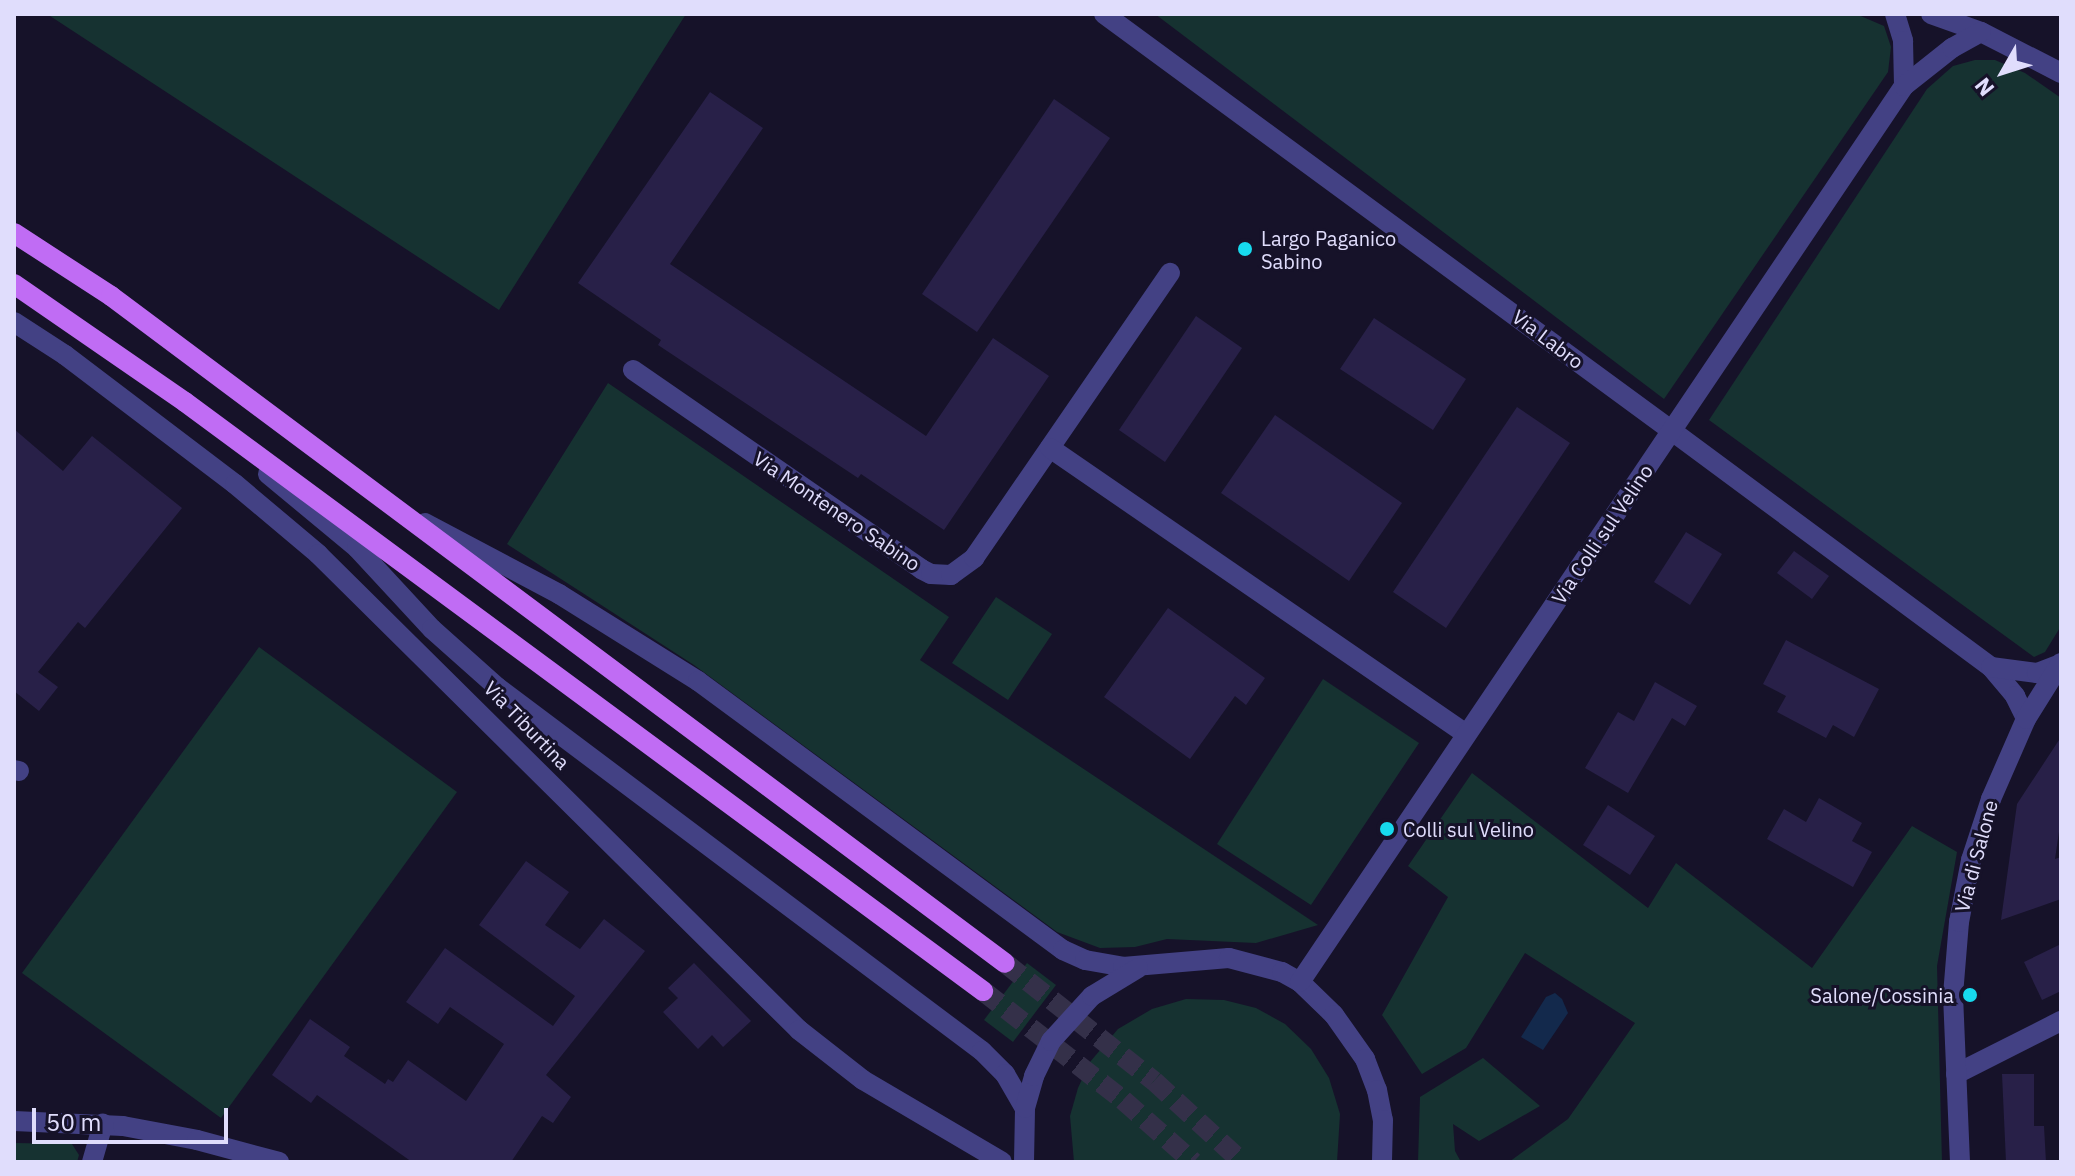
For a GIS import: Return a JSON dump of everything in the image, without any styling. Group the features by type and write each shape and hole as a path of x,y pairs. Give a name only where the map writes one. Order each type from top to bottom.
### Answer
{"main road":[{"path":"14,233 111,296 1005,963"},
{"name":"Via Tiburtina","path":"14,284 185,402 983,991"}],"street":[{"name":"Via Labro","path":"1104,14 1991,667 2015,696 2026,719"},
{"path":"1895,14 1903,41 1904,86"},
{"path":"1931,14 1981,32 2061,73"},
{"name":"Via Colli sul Velino","path":"1300,982 1904,86 1952,48 1981,32"},
{"name":"Via Montenero Sabino","path":"633,370 931,574 951,575 968,565 1170,273"},
{"name":"Via Tiburtina","path":"14,322 65,355 162,428 307,544 473,703 608,844 807,1036 863,1080 1002,1162"},
{"name":"Via Tiburtina","path":"185,402 357,548 432,629 490,681 982,1051 1005,1074 1025,1108"},
{"path":"1050,448 1466,734"},
{"path":"386,503 513,568 674,665 1063,950 1103,964 1142,966 1200,957 1229,958 1282,972 1300,982 1334,1015 1365,1059 1377,1090 1383,1120 1382,1162"},
{"name":"Via Labro","path":"1991,667 2037,673 2060,664"},
{"name":"Via di Salone","path":"1960,1162 1953,995 1959,922 1971,860 1991,799 2026,719 2060,664"},
{"path":"1024,1162 1025,1108 1039,1064 1060,1029 1092,996 1142,966"},
{"path":"1956,1074 2061,1021"},
{"path":"14,1121 103,1124 197,1140 279,1162"},
{"path":"92,1162 103,1124"}],"green space":[{"path":"47,14 686,14 499,310"},
{"path":"1155,14 1856,14 1884,26 1891,47 1888,72 1664,399"},
{"path":"1975,60 1995,60 2025,73 2061,98 2061,626 2045,652 2034,657 1709,420 1927,89 1953,66"},
{"path":"608,383 949,617 920,660 1318,925 1256,943 1167,939 1135,947 1100,948 1057,932 694,665 507,544"},
{"path":"996,597 1052,634 1008,700 952,663"},
{"path":"259,647 457,792 221,1118 22,973"},
{"path":"1323,679 1419,743 1311,905 1217,844"},
{"path":"1472,773 1648,908 1676,863 1812,968 1912,826 1957,852 1937,966 1942,1162 1509,1162 1568,1119 1635,1023 1525,953 1466,1048 1422,1074 1382,1015 1448,897 1408,866"},
{"path":"1027,963 1056,985 1013,1042 984,1020"},
{"path":"1186,999 1224,1000 1256,1008 1285,1024 1311,1049 1329,1078 1340,1114 1337,1162 1074,1162 1070,1116 1090,1062 1118,1029 1152,1009"},
{"path":"1483,1058 1540,1106 1479,1141 1453,1124 1455,1151 1461,1162 1418,1162 1420,1097"},
{"path":"14,1143 72,1144 79,1155 77,1162 14,1162"}],"water":[{"path":"1555,993 1562,999 1568,1013 1543,1050 1521,1037 1546,997"}],"building":[{"path":"710,92 763,128 670,264 926,436 993,338 1049,376 944,530 861,474 858,478 658,345 661,340 578,283"},
{"path":"1054,99 1110,138 977,332 922,294"},
{"path":"1196,316 1242,348 1165,462 1119,430"},
{"path":"1374,318 1466,379 1433,430 1340,369"},
{"path":"1517,407 1570,443 1446,628 1393,592"},
{"path":"1275,415 1402,503 1349,581 1221,493"},
{"path":"14,429 63,471 92,436 182,508 85,628 78,622 38,672 58,687 39,711 14,691"},
{"path":"1686,532 1722,554 1690,605 1654,582"},
{"path":"1794,551 1829,576 1812,599 1777,573"},
{"path":"1168,608 1265,678 1246,705 1235,696 1190,759 1104,697"},
{"path":"1786,640 1879,689 1854,737 1833,725 1826,738 1777,712 1786,696 1763,684"},
{"path":"1655,682 1697,706 1685,726 1672,718 1628,793 1585,768 1618,712 1634,721"},
{"path":"2061,737 2061,818 2055,859 2061,857 2061,899 2001,920 2017,804"},
{"path":"1819,798 1862,823 1852,841 1872,852 1853,887 1767,839 1784,809 1806,822"},
{"path":"1608,805 1655,836 1630,875 1583,845"},
{"path":"526,861 569,892 545,925 580,949 604,919 645,951 546,1075 571,1097 553,1123 542,1116 511,1162 412,1162 317,1095 311,1103 272,1075 310,1019 350,1047 344,1056 385,1084 388,1079 393,1082 408,1060 466,1101 504,1044 450,1007 438,1024 406,1002 445,948 553,1026 575,996 479,925"},
{"path":"2061,944 2061,991 2042,1000 2024,962"},
{"path":"694,963 751,1021 723,1047 712,1035 698,1049 663,1012 678,998 668,988"},
{"path":"2002,1074 2034,1074 2034,1126 2044,1126 2046,1162 2006,1162"}],"tunnel":[{"path":"1005,963 1154,1081 1242,1162"},
{"path":"983,991 1123,1100 1193,1162"}],"place":[{"name":"Largo Paganico Sabino","path":"1245,249"},
{"name":"Colli sul Velino","path":"1387,829"},
{"name":"Salone/Cossinia","path":"1970,995"}]}
